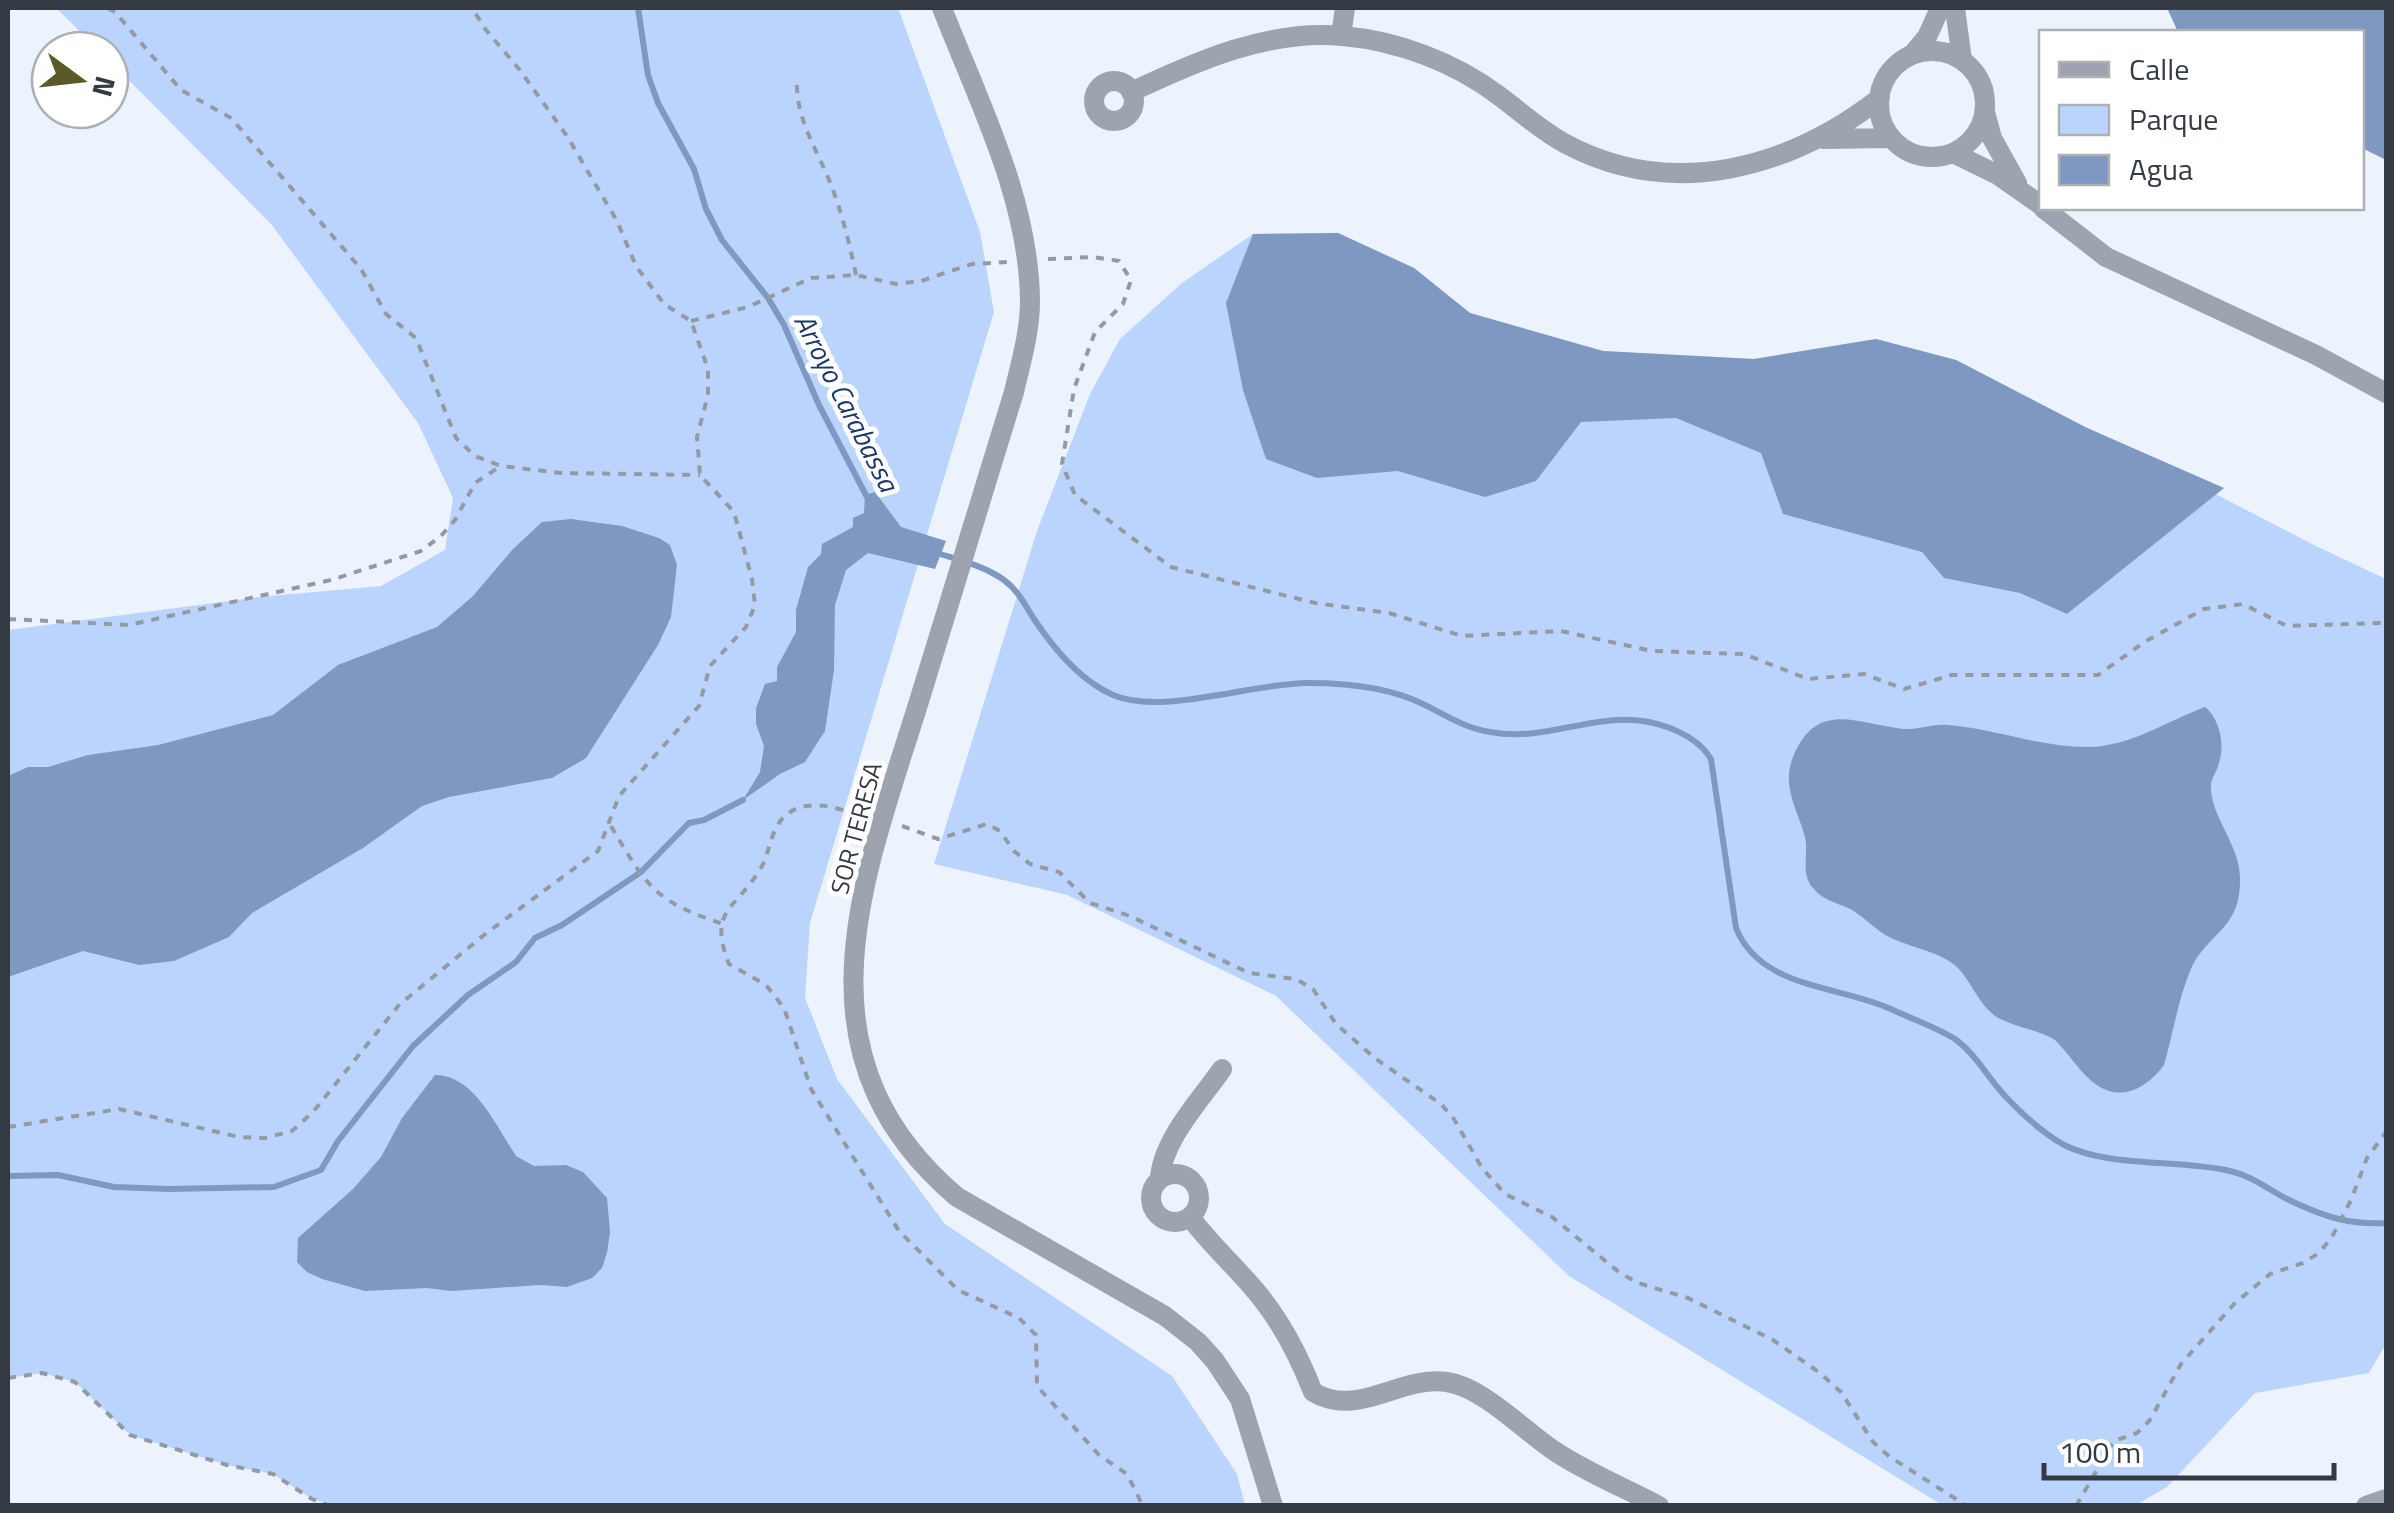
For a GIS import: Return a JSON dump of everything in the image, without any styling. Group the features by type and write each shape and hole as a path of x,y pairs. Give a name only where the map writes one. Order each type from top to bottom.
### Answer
{"street":[{"name":"SOR TERESA","path":"942,8 1016,204 1030,301 1026,343 868,864 858,916 853,994 862,1059 901,1136 932,1176 958,1198 1165,1316 1198,1342 1240,1399 1273,1506"},
{"path":"1342,36 1345,8"},
{"path":"1940,8 1912,55 1890,72 1880,98 1884,126 1904,149 1936,157 1953,153 1968,143 1979,129 1984,112"},
{"path":"1955,8 1962,60"},
{"path":"1132,92 1192,63 1231,50 1268,41 1342,36 1409,49 1442,62 1496,93 1566,144 1630,166 1670,172 1716,172 1768,161 1821,140 1880,98"},
{"path":"1912,55 1946,53 1962,60 1981,82 1992,138 2021,189"},
{"path":"1821,140 1892,138"},
{"path":"1953,153 2021,189 2039,204"},
{"path":"2046,210 2106,256 2316,355 2386,393"},
{"path":"1160,1180 1178,1174 1194,1183 1199,1201 1190,1218 1172,1222 1156,1213 1151,1196 1160,1180 1161,1164 1222,1069"},
{"path":"1190,1218 1255,1290 1290,1341 1313,1392 1326,1400 1358,1401 1430,1381 1450,1382 1470,1390 1557,1453 1659,1506"},
{"path":"2366,1506 2386,1499"}],"path":[{"path":"108,8 182,90 231,118 361,270 386,314 416,338 456,438 475,456 501,466 562,473 700,475"},
{"path":"8,1127 119,1109 239,1137 264,1138 292,1131 313,1112 399,1004 484,934 598,851 619,796 699,706 710,666 746,627 755,606 734,512 700,475 696,437 708,395 708,368 692,321 664,304 636,266 617,221 568,136 472,8"},
{"path":"797,85 798,110 837,201 856,274"},
{"path":"1048,259 1092,257 1119,261 1131,280 1123,304 1095,332 1074,389 1062,464 1075,495 1170,567 1316,603 1388,613 1462,636 1561,631 1652,651 1744,654 1808,679 1864,674 1904,689 1952,675 2098,675 2146,641 2204,609 2243,604 2287,626 2386,626"},
{"path":"692,321 748,307 810,278 856,274 896,284 921,281 972,264 1010,262"},
{"path":"8,619 129,625 331,580 421,551 455,520 476,483 501,466"},
{"path":"610,824 648,884 670,904 722,924"},
{"path":"902,826 938,839 987,824 1000,831 1014,851 1030,864 1058,872 1090,902 1130,916 1249,972 1296,979 1313,989 1336,1024 1376,1059 1441,1104 1482,1168 1505,1194 1552,1216 1620,1274 1688,1298 1772,1340 1840,1392 1873,1442 1890,1457 1967,1506"},
{"path":"2076,1506 2114,1441 2136,1433 2150,1420 2181,1364 2234,1304 2270,1274 2304,1264 2319,1253 2351,1200 2367,1158 2386,1132"},
{"path":"8,1378 42,1373 75,1382 130,1435 227,1465 273,1474 312,1500 330,1506"}],"green space":[{"path":"56,8 898,8 980,232 994,312 810,923 805,998 837,1079 945,1224 1172,1376 1237,1474 1245,1505 331,1505 312,1499 273,1474 227,1465 130,1435 75,1382 42,1373 8,1378 8,630 259,597 381,586 445,550 453,498 418,423 271,224 130,81 130,30 79,30"},
{"path":"1338,233 1414,268 1470,313 1603,351 1754,359 1876,339 1956,360 2386,579 2386,1344 2369,1373 2255,1393 2167,1487 2136,1505 1942,1505 1569,1276 1276,996 1067,895 934,864 1037,531 1090,394 1120,339 1182,283 1253,234"}],"water":[{"path":"2167,8 2386,8 2386,160 2364,149 2364,30 2177,30"},
{"path":"1338,233 1414,268 1470,313 1603,351 1754,359 1876,339 1956,360 2085,427 2224,488 2067,614 2020,593 1944,578 1922,552 1783,514 1761,453 1676,418 1581,422 1536,481 1485,497 1398,471 1317,478 1266,459 1243,390 1226,303 1253,234"},
{"path":"875,492 901,527 946,541 935,569 868,553 846,570 835,605 834,670 825,731 805,762 743,800 760,772 764,746 756,724 756,708 765,684 777,681 777,667 796,632 796,610 808,567 821,554 822,544 853,527 853,518 864,513 865,495"},
{"path":"571,519 622,526 659,538 670,545 677,565 671,617 658,645 586,758 552,778 449,797 422,806 363,848 252,913 229,937 174,961 139,965 83,951 8,977 8,776 28,767 48,767 88,755 158,745 273,715 338,665 437,627 473,596 542,522"},
{"path":"2205,707 2220,733 2221,756 2212,781 2212,796 2239,865 2239,895 2229,920 2191,969 2164,1065 2135,1089 2113,1092 2096,1084 2052,1038 1995,1016 1951,962 1889,937 1852,910 1821,896 1809,882 1805,837 1792,798 1790,768 1803,739 1826,721 1854,720 1903,729 1949,725 2055,745 2091,747 2136,737"},
{"path":"435,1075 449,1077 473,1093 516,1156 534,1166 566,1165 583,1172 607,1198 607,1253 602,1268 592,1278 567,1287 365,1291 322,1279 297,1262 298,1238 353,1189 381,1157 402,1118"}],"waterway":[{"name":"Arroyo Carabassa","path":"638,8 648,75 658,103 694,169 706,209 722,240 784,325 819,405 868,499"},
{"name":"Arroyo Carabassa","path":"934,552 1004,580 1070,664 1101,689 1133,701 1181,700 1286,684 1338,684 1400,695 1465,725 1490,732 1536,733 1623,720 1646,721 1676,731 1698,744 1711,759 1736,928 1748,948 1764,963 1783,975 1872,1002 1955,1039 2018,1110 2064,1145 2102,1157 2230,1171 2327,1216 2386,1223"},
{"path":"8,1176 58,1175 114,1187 274,1187 321,1170 338,1141 413,1046 468,995 516,962 535,938 562,925 641,872 689,823 704,820 743,800"}]}
